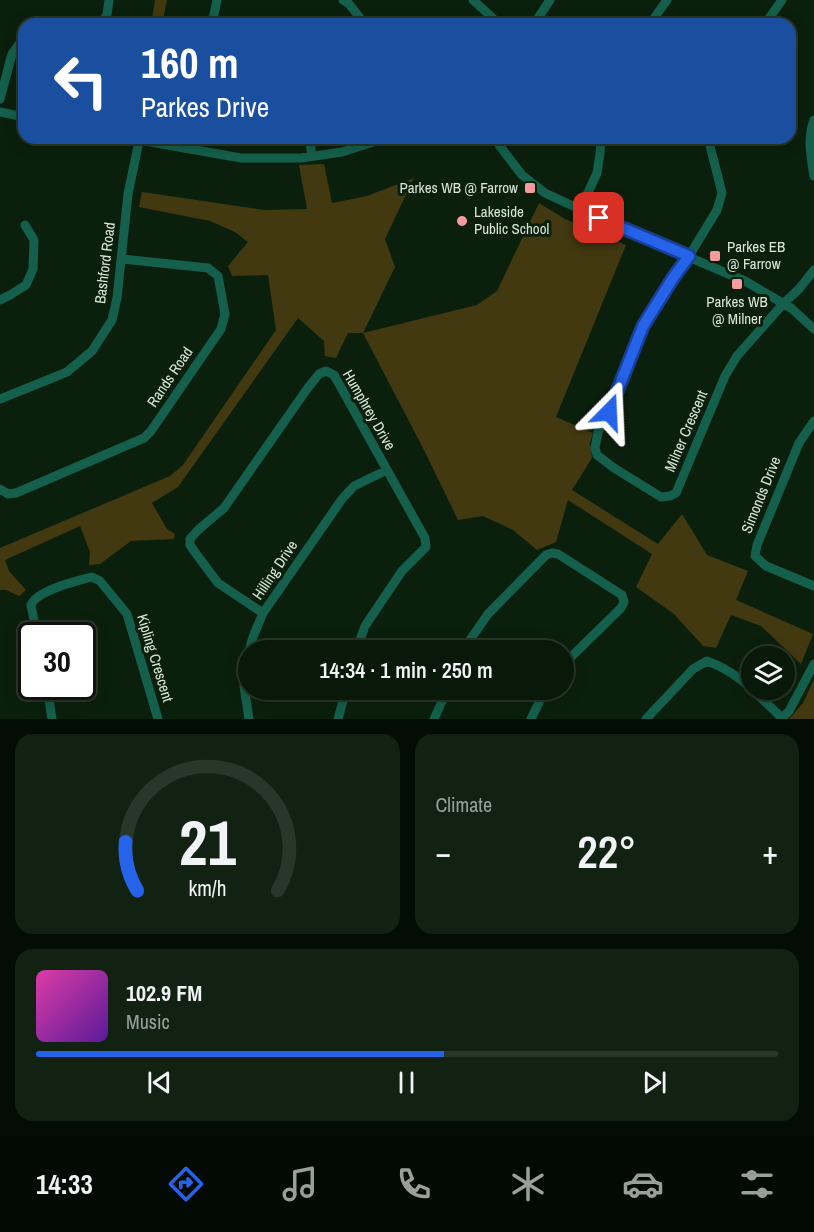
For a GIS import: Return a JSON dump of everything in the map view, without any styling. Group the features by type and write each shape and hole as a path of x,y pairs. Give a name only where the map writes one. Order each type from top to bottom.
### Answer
{"street":[{"path":"105,18 109,0"},
{"path":"213,18 217,0"},
{"path":"343,0 360,18"},
{"path":"473,0 492,18"},
{"path":"538,18 550,0"},
{"path":"654,18 667,0"},
{"path":"769,18 782,0"},
{"path":"0,99 12,54 18,46"},
{"path":"0,112 18,116"},
{"path":"814,120 810,131 814,176"},
{"name":"Bashford Road","path":"0,399 67,372 92,351 112,320 122,259 128,194 138,144"},
{"path":"157,144 241,158 301,158 342,152 367,144"},
{"path":"310,144 312,156"},
{"path":"499,144 522,175 545,193 745,281 791,308 814,329"},
{"path":"580,210 597,173 601,144"},
{"path":"689,256 717,210 722,193 710,144"},
{"path":"0,300 26,285 33,269 34,240 25,225"},
{"name":"Milner Crescent","path":"689,256 643,326 609,412 598,432 595,448 597,455 614,468 661,497 676,493 725,376 737,356 783,304"},
{"name":"Rands Road","path":"0,489 8,494 16,493 144,438 221,329 225,314 218,276 208,268 122,259"},
{"path":"783,304 814,270"},
{"name":"Humphrey Drive","path":"263,613 218,583 190,545 190,539 224,508 289,414 319,374 326,371 334,375 425,538 426,547 402,571 365,626 360,640"},
{"name":"Simonds Drive","path":"814,421 799,443 757,545 755,556 766,566 814,586"},
{"name":"Hilling Drive","path":"249,719 244,686 246,661 263,613 342,499 354,486 387,470"},
{"path":"470,640 488,614 546,555 558,554 622,596 624,602 621,609 574,654"},
{"name":"Kipling Crescent","path":"34,622 31,605 40,595 92,577 100,581 127,614 158,719"},
{"path":"646,719 693,669 708,662 741,679"},
{"path":"763,700 782,718 789,711 814,664"},
{"path":"49,700 52,719"},
{"path":"338,719 343,700"},
{"path":"434,719 443,700"},
{"path":"531,719 540,700"}],"shaded area":[{"path":"155,0 167,0 163,18 152,18"},
{"path":"324,164 332,203 367,196 414,178 385,239 395,267 363,333 348,333 336,358 325,356 324,341 298,318 178,487 152,503 167,529 175,534 174,539 131,541 100,564 89,565 90,552 80,526 5,560 9,571 26,590 19,596 6,590 0,590 0,548 170,476 183,465 276,330 268,275 232,276 228,266 248,242 235,232 210,221 139,207 142,192 264,210 307,209 299,165"},
{"path":"539,203 565,219 626,245 556,417 593,433 590,443 592,458 572,490 658,544 682,514 707,555 748,571 736,600 813,634 801,664 795,658 795,646 782,646 761,626 731,615 716,648 703,646 674,614 636,587 652,554 568,500 556,542 537,550 513,530 483,516 458,520 363,333 477,305 497,291"},
{"path":"814,679 814,719 789,719 803,703"}],"place":[{"name":"Parkes WB @ Farrow","path":"530,188"},
{"name":"Lakeside Public School","path":"462,221"},
{"name":"Parkes EB @ Farrow","path":"715,256"},
{"name":"Parkes WB @ Milner","path":"737,284"}],"route":[{"path":"599,218 689,256 643,326 609,412"}]}
